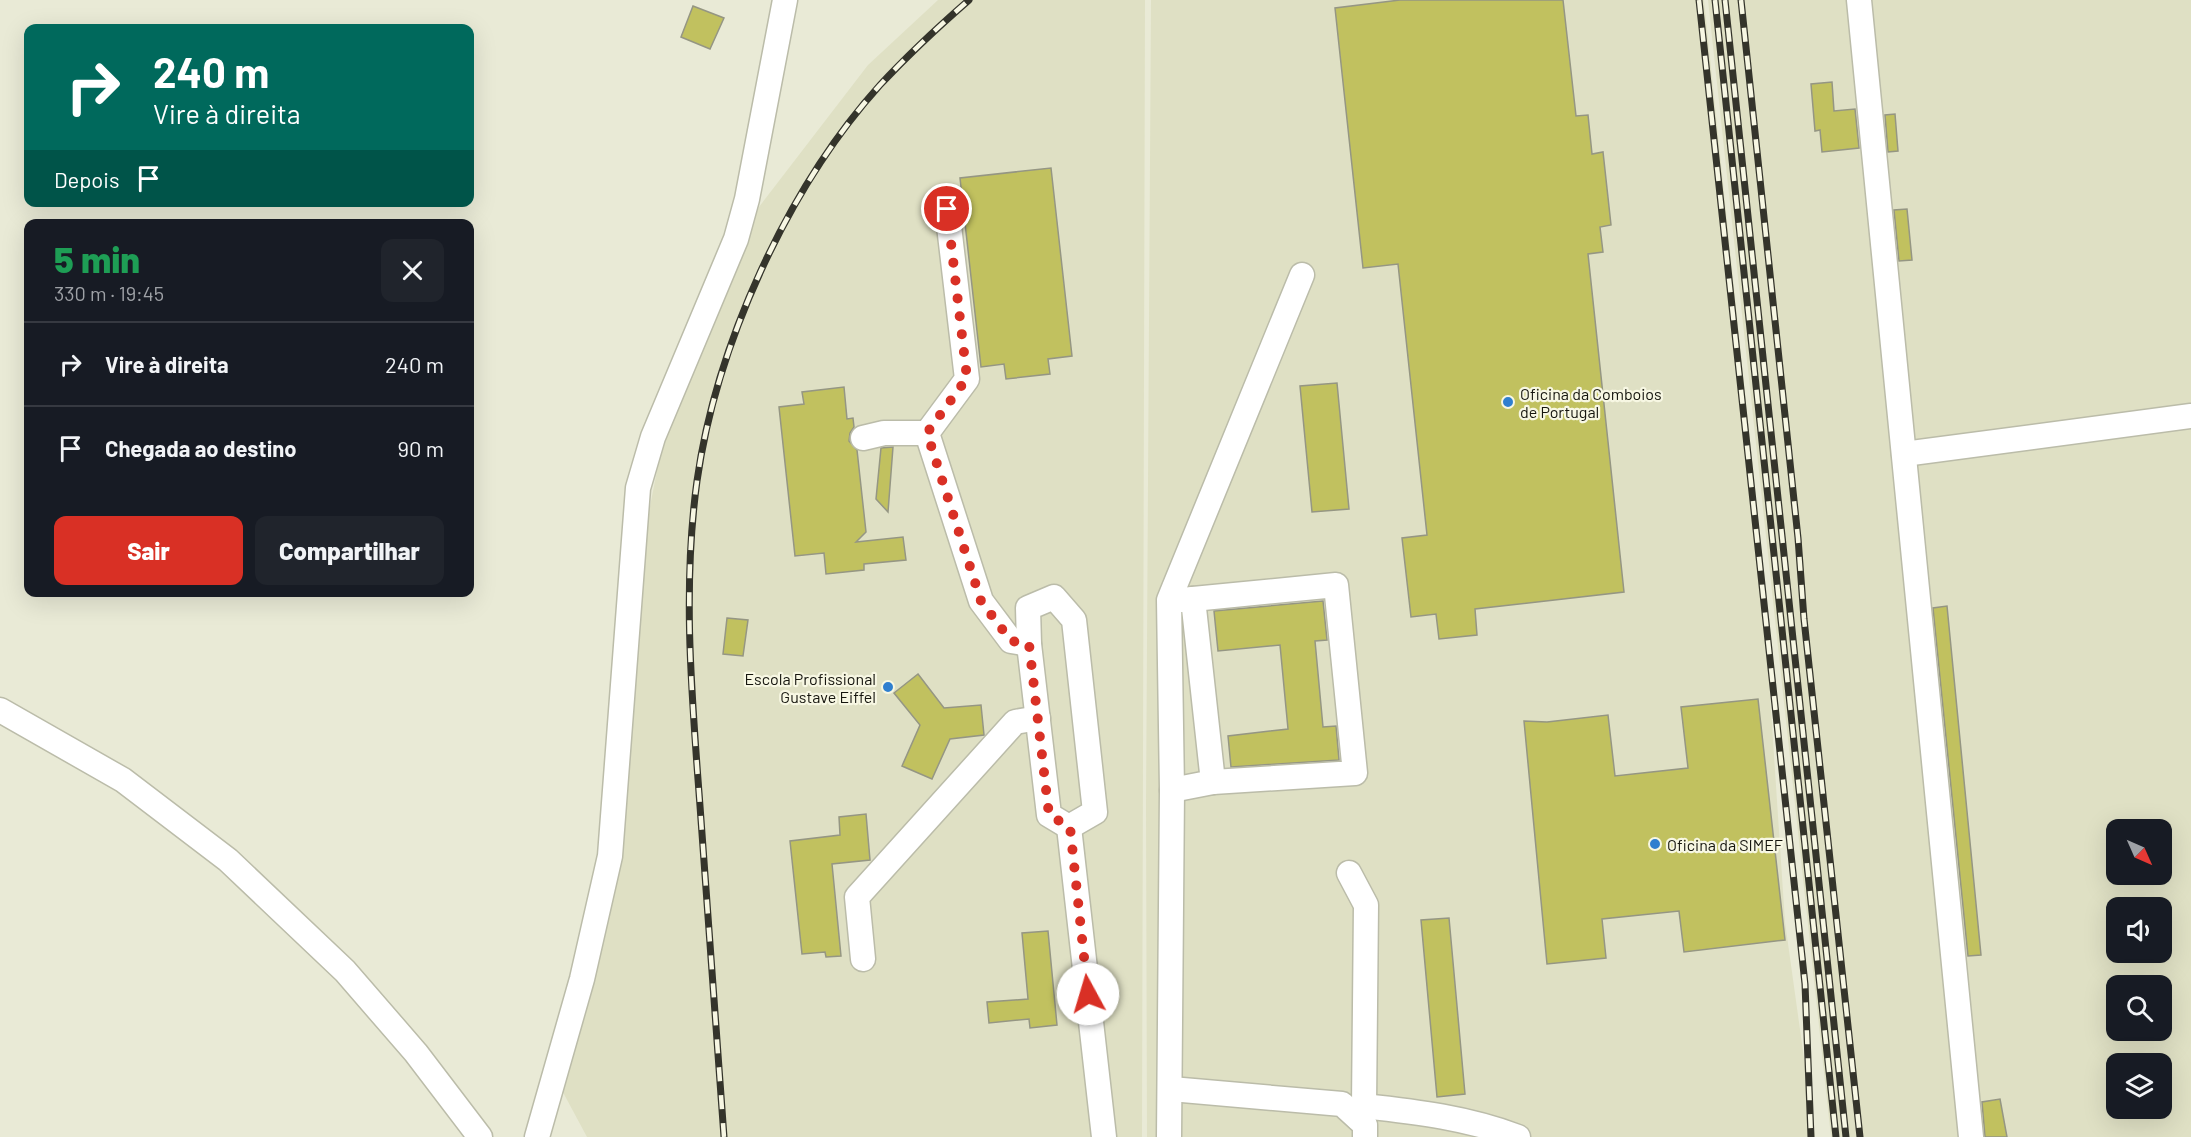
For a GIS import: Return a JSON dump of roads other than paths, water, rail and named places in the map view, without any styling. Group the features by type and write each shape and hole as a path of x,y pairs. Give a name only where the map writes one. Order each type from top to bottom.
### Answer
{"street":[{"path":"537,1137 582,979 610,856 638,488 652,438 736,239 747,199 785,0"},
{"path":"1859,0 1971,1137"},
{"path":"927,433 967,378 947,209"},
{"path":"1169,1137 1172,790 1169,600 1302,275"},
{"path":"1904,454 2191,416"},
{"path":"863,438 884,433 927,433"},
{"path":"927,433 981,601 1011,641 1029,644"},
{"path":"1169,600 1336,585 1355,773 1213,782 1172,790"},
{"path":"1054,597 1074,620 1095,813 1070,827 1049,815 1029,644 1028,608 1054,597"},
{"path":"1193,599 1213,782"},
{"path":"0,710 123,780 228,860 345,971 416,1053 480,1137"},
{"path":"863,959 856,897 1015,722 1038,718"},
{"path":"1070,827 1104,1137"},
{"path":"1349,873 1366,904 1362,1121"},
{"path":"1171,1089 1342,1104 1362,1121 1453,1117 1518,1137"}],"railway":[{"path":"724,1137 694,725 689,603 692,522 707,429 721,376 739,323 761,270 815,171 880,85 923,41 969,0"},
{"path":"1699,0 1805,984 1811,1137"},
{"path":"1715,0 1836,1137"},
{"path":"1725,0 1846,1137"},
{"path":"1741,0 1860,1137"}],"place":[{"name":"Oficina da Comboios de Portugal","path":"1508,402"},
{"name":"Escola Profissional Gustave Eiffel","path":"888,687"},
{"name":"Oficina da SIMEF","path":"1655,844"}]}
